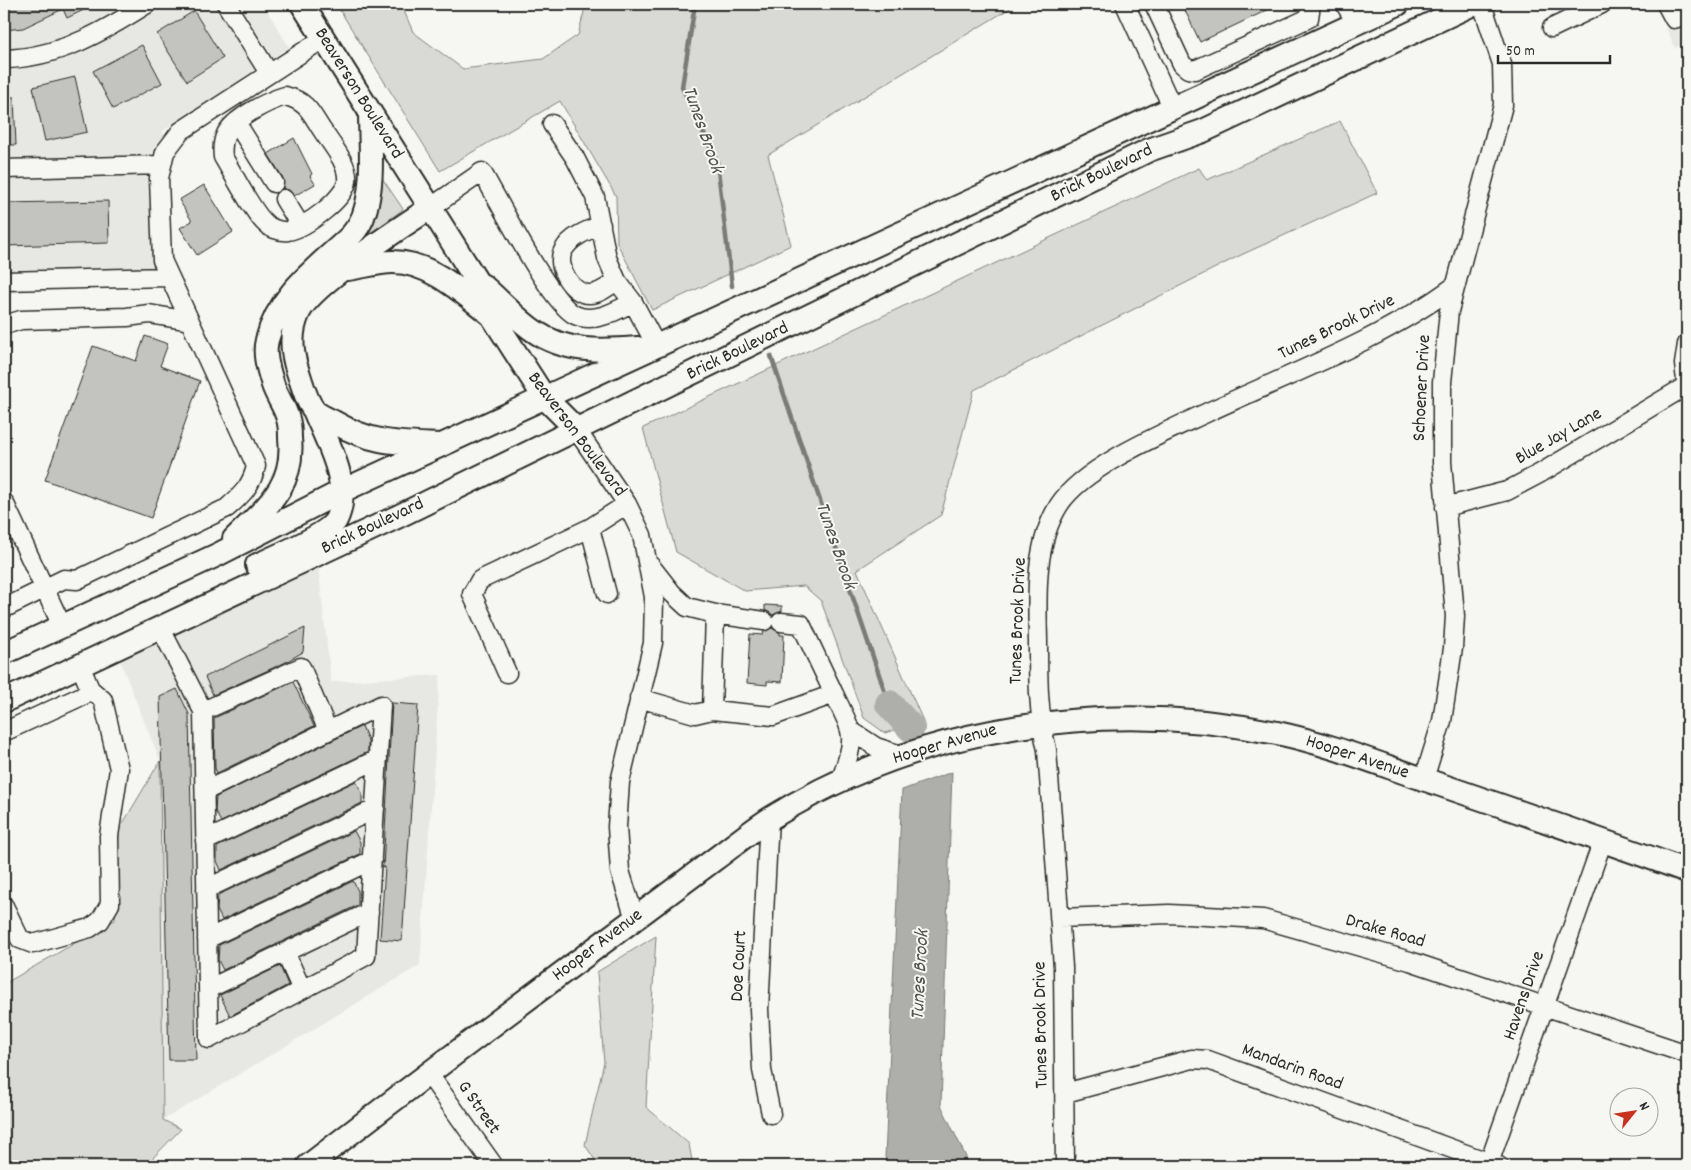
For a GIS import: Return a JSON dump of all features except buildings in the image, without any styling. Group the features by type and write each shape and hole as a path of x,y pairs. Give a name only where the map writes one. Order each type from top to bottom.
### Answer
{"main road":[{"name":"Beaverson Boulevard","path":"302,4 476,280 492,316 544,397 576,429"},
{"name":"Brick Boulevard","path":"4,654 218,555 342,491 1398,4"},
{"name":"Brick Boulevard","path":"4,701 397,517 1149,150 1203,131 1473,4"},
{"path":"1149,150 1160,135 1173,109"},
{"path":"218,555 279,492 286,478 292,457 289,420 276,395 267,367 266,343 274,317 289,293 350,239 362,218 368,198 371,168 370,112"},
{"path":"102,654 158,616 320,534 336,520 342,491 341,476 295,363 292,346 299,312 322,284 430,208"},
{"path":"344,270 394,262 409,265 446,278 492,316"},
{"path":"476,280 534,330 555,342 578,349 609,350 655,346"},
{"path":"314,410 344,428 369,439 383,442 444,445"},
{"name":"Hooper Avenue","path":"308,1166 770,819 841,780 901,755 1008,727 1093,719 1158,718 1221,724 1280,733 1424,779 1687,870"}],"street":[{"path":"4,59 44,54 72,46 104,31 147,4"},
{"path":"226,4 269,73"},
{"path":"1125,4 1173,109"},
{"path":"1154,4 1182,64 1188,69 1195,70 1204,68 1309,18 1312,4"},
{"path":"1345,4 1356,23"},
{"name":"Schoener Drive","path":"1424,779 1442,721 1454,648 1455,616 1442,462 1442,382 1449,311 1503,105 1502,64 1482,4"},
{"path":"1552,28 1602,4"},
{"path":"1666,4 1674,19 1687,15"},
{"path":"4,606 5,608 64,578 77,580 227,508 243,494 253,480 256,466 190,321 167,277 162,260 159,178 165,152 180,131 323,39"},
{"path":"1260,41 1270,64"},
{"path":"239,92 252,112"},
{"path":"285,96 298,99 308,108 344,164 347,180 344,193 335,204 288,231 274,229 263,222 223,157 222,146 226,133 236,122 271,100 285,96"},
{"path":"236,122 274,183"},
{"path":"552,124 585,176 595,197 607,258 617,281 633,302 655,346"},
{"path":"4,169 162,165"},
{"path":"430,208 482,172 558,302 575,315 590,318 603,316 633,302"},
{"path":"284,200 300,225"},
{"path":"601,225 578,236 563,250 560,259 567,278 582,293 591,294 601,291 617,281"},
{"path":"4,281 167,277"},
{"path":"550,290 567,278"},
{"name":"Tunes Brook Drive","path":"1065,1166 1063,967 1047,750 1040,724 1038,696 1037,594 1040,556 1047,527 1060,504 1079,484 1134,447 1398,324 1456,285"},
{"path":"4,325 21,320 127,317 149,314 190,321"},
{"path":"1687,344 1684,364 1687,387"},
{"name":"Blue Jay Lane","path":"1445,507 1507,491 1687,387"},
{"name":"Beaverson Boulevard","path":"576,429 627,504 642,535 654,597 653,643 620,782 617,827 620,871 635,919"},
{"path":"4,502 62,626"},
{"path":"507,673 472,594 480,580 590,528 627,504"},
{"path":"590,528 607,594"},
{"path":"649,564 686,607 715,614 801,624 852,732 852,747 841,780"},
{"path":"712,710 715,614"},
{"path":"160,627 203,711 209,1039 366,956 381,705 205,791"},
{"path":"4,906 20,939 33,944 90,928 100,921 110,904 109,836 119,769 102,700 90,689 80,665"},
{"path":"203,711 301,666 328,731"},
{"path":"4,730 8,730 68,703 84,695 90,689"},
{"path":"639,698 695,714 712,710 773,716 834,694"},
{"path":"852,732 876,748 901,755"},
{"path":"206,841 378,759"},
{"path":"206,890 375,809"},
{"name":"Doe Court","path":"770,819 759,1008 762,1070 771,1114"},
{"name":"Havens Drive","path":"1492,1165 1544,1006 1602,840"},
{"path":"207,939 372,860"},
{"path":"208,989 369,912"},
{"name":"Drake Road","path":"1060,918 1169,914 1263,919 1410,961 1687,1054"},
{"path":"285,952 302,990"},
{"name":"Mandarin Road","path":"1065,1093 1192,1059 1208,1060 1492,1165"},
{"name":"G Street","path":"428,1074 494,1166"}],"shaded area":[{"path":"4,4 263,4 289,47 163,131 155,285 4,293"},
{"path":"336,4 401,4 413,32 463,69 543,59 578,35 586,4 1017,4 768,155 791,245 652,310 617,243 616,196 560,101 440,171"},
{"path":"1656,4 1687,4 1687,42 1675,48"},
{"path":"1340,121 1377,193 1241,255 974,390 941,515 857,570 923,721 885,733 864,718 821,601 804,586 745,591 676,552 643,428 1199,168 1207,180"},
{"path":"379,178 382,178 403,209 350,250"},
{"path":"318,564 331,682 440,675 420,965 163,1120 160,761 119,658"},
{"path":"160,761 163,1120 181,1129 145,1166 4,1166 4,984 115,920 119,830"},
{"path":"656,936 646,1107 689,1144 693,1166 599,1166 585,1145 604,1062 597,972"}],"water":[{"path":"952,772 941,1105 966,1157 966,1166 888,1166 885,1157 902,790"}],"waterway":[{"name":"Tunes Brook","path":"695,4 682,87 717,162 732,286"},
{"name":"Tunes Brook","path":"771,356 889,704"},
{"name":"Tunes Brook","path":"889,704 911,728"}]}
